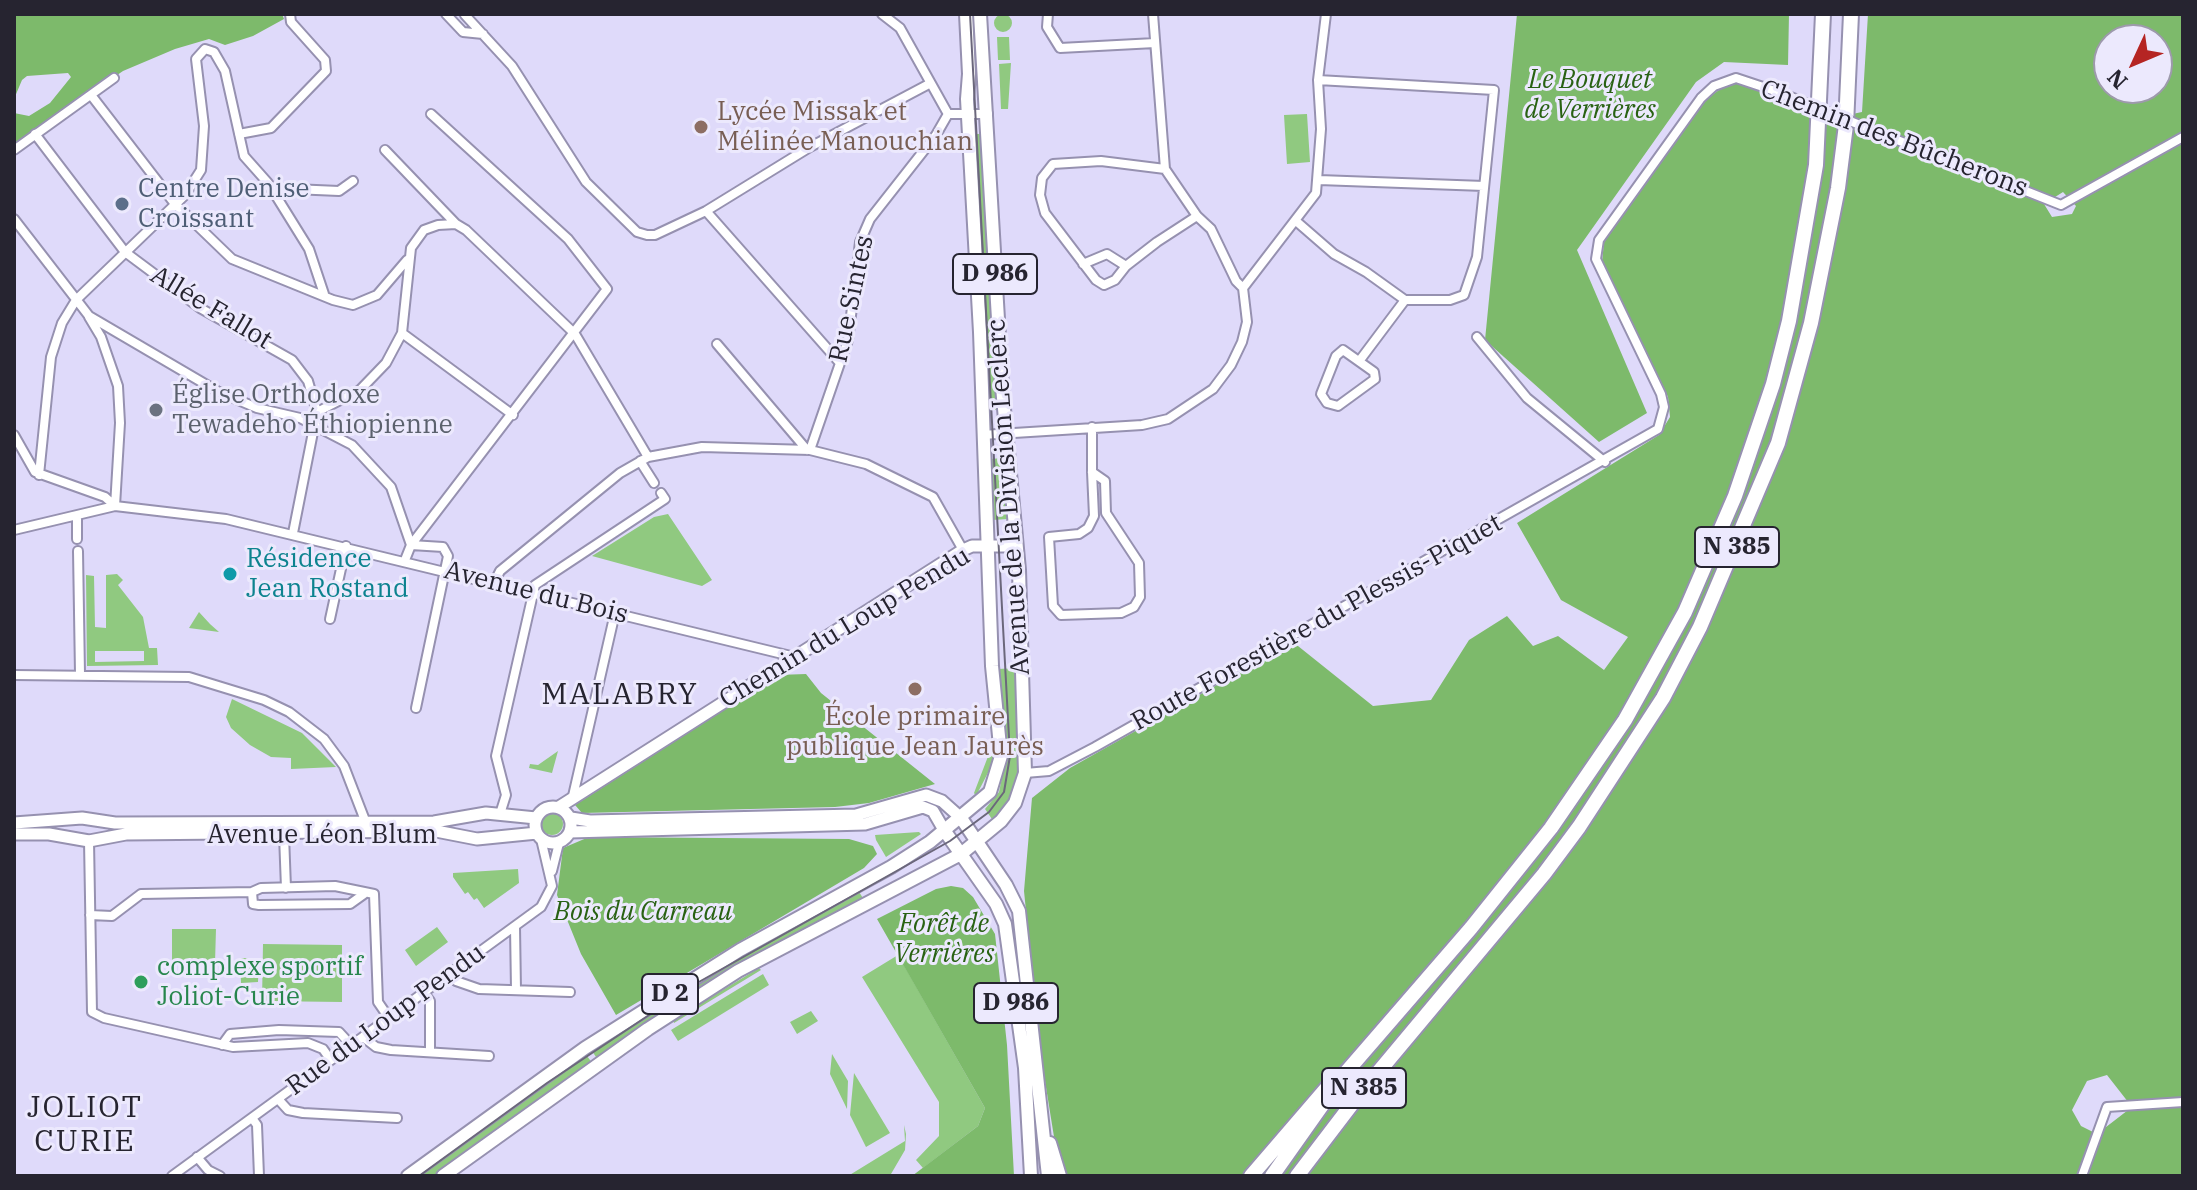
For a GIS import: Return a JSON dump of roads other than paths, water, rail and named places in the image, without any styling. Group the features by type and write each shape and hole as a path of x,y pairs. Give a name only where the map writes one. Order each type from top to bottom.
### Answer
{"highway":[{"name":"N 385","path":"1272,1176 1342,1077 1471,928 1551,828 1625,720 1685,612 1735,496 1773,384 1789,321 1816,165 1823,14"},
{"name":"N 385","path":"1297,1176 1365,1088 1544,874 1579,827 1663,698 1710,606 1778,443 1811,323 1838,188 1846,125 1851,14"},
{"path":"1251,1176 1325,1085 1342,1077"}],"main road":[{"name":"Avenue de la Division Leclerc","path":"961,818 979,805 996,780 1001,756 992,666 966,14"},
{"name":"Avenue de la Division Leclerc","path":"961,854 994,828 1015,803 1025,773 1016,546 1001,372 980,14"},
{"name":"Chemin du Loup Pendu","path":"559,807 963,550 972,546 1016,546"},
{"path":"571,818 570,832 559,843 539,836 536,818 543,809 559,807 571,818 590,821 856,815 926,795 961,818 978,842"},
{"path":"570,832 865,824 923,807 937,817 961,854"},
{"name":"Avenue Léon Blum","path":"14,823 106,820 434,822 486,813 536,818"},
{"path":"485,839 482,823 486,813"},
{"name":"D 2","path":"408,1176 585,1048 740,950 891,867 961,818"},
{"path":"106,820 106,837"},
{"path":"72,838 73,821"},
{"name":"Avenue Léon Blum","path":"14,834 89,841 106,837 436,831 485,839 539,836"},
{"name":"D 986","path":"978,842 1015,900 1027,971 1041,1101"},
{"name":"D 2","path":"443,1176 631,1040 738,971 961,854"},
{"name":"D 986","path":"961,854 996,904 1005,924 1025,1068 1031,1176"},
{"path":"1041,1101 1048,1176"},
{"path":"1041,1101 1060,1176"}],"street":[{"path":"239,134 271,128 326,71 325,60 291,22 290,14"},
{"path":"446,14 463,32 483,34"},
{"path":"882,14 900,28 948,114 988,114"},
{"path":"1048,14 1047,27 1060,48 1155,43"},
{"path":"982,435 1142,425 1168,419 1192,406 1213,389 1231,365 1242,342 1247,322 1243,288 1236,281 1211,229 1197,216 1165,169 1153,14"},
{"path":"1243,288 1309,205 1319,180 1321,129 1318,80 1326,14"},
{"path":"465,15 512,66 586,182 637,232 655,235 706,211 810,147 929,84"},
{"path":"39,475 53,343 76,300 193,186 203,161 204,126 196,59 198,53 210,50 219,60 232,92 244,156 270,188 309,249 324,294"},
{"path":"14,150 114,78"},
{"name":"Chemin des Bûcherons","path":"1727,79 1736,78 1781,93 2061,205 2183,137"},
{"name":"Route Forestière du Plessis-Piquet","path":"1025,773 1049,771 1095,747 1605,462 1658,429 1664,407 1596,259 1599,240 1701,98 1727,79"},
{"path":"1296,221 1334,254 1405,300 1450,300 1464,295 1477,257 1494,90 1318,80"},
{"path":"91,95 175,204 227,256 347,305 364,303 385,287 408,260"},
{"path":"405,560 411,545 607,289 563,234 431,114"},
{"name":"Rue Sintes","path":"808,450 848,340 860,242 870,219 945,124 948,114"},
{"name":"Allée Fallot","path":"35,134 125,252 200,308 283,352 308,381 317,412"},
{"path":"385,150 456,224 575,334 644,459 654,483"},
{"path":"1165,169 1101,161 1053,164 1042,178 1040,195 1045,213 1083,264 1104,285 1115,280 1126,266 1197,216"},
{"path":"1319,180 1484,186"},
{"path":"270,188 339,191 353,181"},
{"path":"706,211 840,363"},
{"path":"14,219 89,316 101,337 118,386 120,423 115,506"},
{"path":"293,533 317,412 351,396 373,380 386,363 402,333 408,260 414,242 424,230 456,224"},
{"path":"1083,264 1107,254 1126,266"},
{"path":"1360,360 1405,300"},
{"path":"89,316 217,391 257,408 316,425 352,445 384,476 400,505 411,545"},
{"path":"402,333 513,415"},
{"path":"1477,337 1527,398 1605,462"},
{"path":"717,344 808,450"},
{"path":"1343,350 1360,360 1374,372 1375,379 1338,406 1327,403 1321,394 1336,356 1343,350"},
{"path":"1092,427 1092,472 1094,516 1088,528 1079,534 1049,537 1053,606 1061,615 1121,613 1134,607 1140,597 1139,563 1106,513 1105,481 1092,472"},
{"path":"14,435 39,475 105,497 115,506"},
{"path":"494,583 500,571 644,459 702,447 808,450 866,464 933,497 963,550"},
{"path":"500,814 506,795 496,756 533,592 540,581 665,499 661,493"},
{"name":"Avenue du Bois","path":"14,530 115,506 226,519 795,657"},
{"path":"77,516 77,539"},
{"path":"411,545 443,547 448,556 416,708"},
{"path":"330,619 346,546"},
{"path":"78,551 80,674"},
{"path":"573,796 615,613"},
{"path":"14,675 189,677 223,685 289,712 324,739 344,766 366,823"},
{"path":"284,835 286,888"},
{"path":"539,836 552,875"},
{"path":"89,841 92,1012 104,1018 222,1045 308,1043 323,1049 330,1059"},
{"name":"Rue du Loup Pendu","path":"172,1176 545,902 552,886 559,843"},
{"path":"90,915 112,916 141,894 252,892 261,888 335,886 374,894 378,1002 389,1018"},
{"path":"252,892 253,904 259,905 350,904 364,894"},
{"path":"515,927 516,990"},
{"path":"451,973 466,985 570,992"},
{"path":"424,993 430,1001 430,1052"},
{"path":"222,1045 230,1034 279,1030 339,1032 351,1045"},
{"path":"363,1037 376,1047 489,1056"},
{"path":"278,1099 288,1110 303,1113 397,1118"},
{"path":"2082,1176 2107,1107 2183,1102"},
{"path":"252,1118 257,1125 259,1176"},
{"path":"197,1157 208,1170 220,1176"}],"tram line":[{"path":"419,1176 547,1083 697,983 950,841 989,812 1004,792 1010,756 970,14"}],"place":[{"name":"Lycée Missak et Mélinée Manouchian","path":"701,127"},
{"name":"Centre Denise Croissant","path":"122,204"},
{"name":"Église Orthodoxe Tewadeho Éthiopienne","path":"156,410"},
{"name":"Résidence Jean Rostand","path":"230,574"},
{"name":"École primaire publique Jean Jaurès","path":"915,689"},
{"name":"complexe sportif Joliot-Curie","path":"141,982"}],"district":[{"name":"MALABRY","path":"620,695"},
{"name":"JOLIOT CURIE","path":"85,1125"}],"park label":[{"name":"Le Bouquet de Verrières","path":"1590,95"},
{"name":"Bois du Carreau","path":"643,912"},
{"name":"Forêt de Verrières","path":"944,939"}]}
